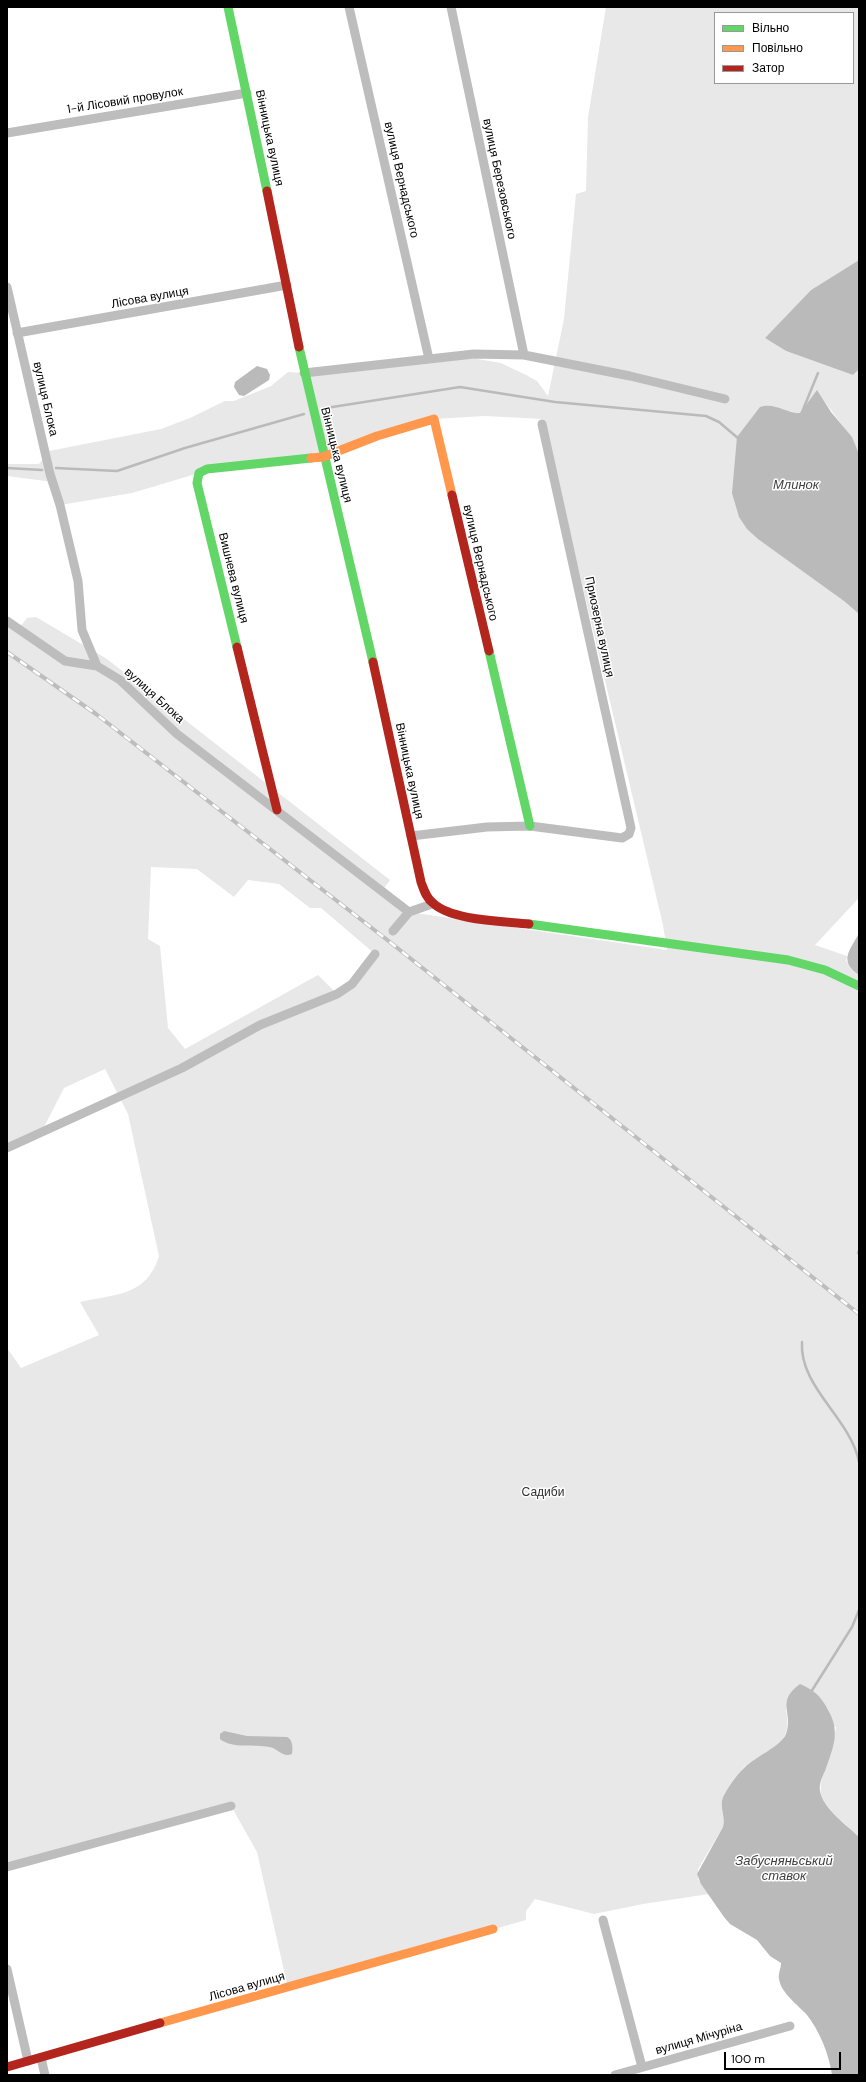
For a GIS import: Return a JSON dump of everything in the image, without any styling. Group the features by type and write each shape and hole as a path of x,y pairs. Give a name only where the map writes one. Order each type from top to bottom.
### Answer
{"street":[{"name":"Вінницька вулиця","path":"228,7 287,285 304,373 323,456 350,559 424,894 432,904"},
{"name":"вулиця Вернадського","path":"349,7 429,359"},
{"name":"вулиця Березовського","path":"451,7 524,355"},
{"name":"1-й Лісовий провулок","path":"7,133 247,93"},
{"name":"Лісова вулиця","path":"17,333 287,285"},
{"name":"вулиця Блока","path":"7,287 78,580 82,630 97,666 120,680 177,734 409,912"},
{"path":"304,373 474,354 524,355 630,376 725,399"},
{"name":"вулиця Вернадського","path":"323,456 377,436 434,419 530,826"},
{"name":"Приозерна вулиця","path":"530,826 622,838 629,834 631,828 542,424"},
{"name":"Вишнева вулиця","path":"277,810 197,483 199,473 207,469 323,456"},
{"path":"7,621 66,661 97,666"},
{"path":"411,836 487,827 530,826"},
{"path":"393,931 409,912 432,904 458,914 473,917 660,941 775,958 826,971 859,986"},
{"path":"7,1148 182,1068 260,1025 337,994 352,984 375,954"},
{"path":"7,1867 231,1806"},
{"path":"604,1920 642,2068"},
{"name":"Лісова вулиця","path":"7,2067 493,1929"},
{"path":"7,1970 28,2061"},
{"name":"вулиця Мічуріна","path":"615,2075 790,2026"},
{"path":"41,2058 46,2075"}],"green space":[{"name":"Садиби","path":"606,7 859,7 859,260 811,290 765,338 786,351 853,375 859,369 859,454 845,429 817,391 800,413 782,410 844,601 859,614 858,899 815,945 847,956 846,961 859,975 859,1837 832,1811 824,1802 821,1795 822,1776 836,1727 786,1708 787,1729 785,1735 772,1749 754,1759 744,1767 735,1777 723,1797 723,1827 698,1869 698,1879 709,1894 643,1904 594,1914 535,1899 526,1911 526,1920 288,1988 257,1852 231,1806 7,1867 7,1348 21,1368 99,1335 80,1302 118,1294 138,1286 147,1279 154,1269 159,1256 128,1114 105,1069 64,1088 41,1133 7,1148 7,621 18,629 27,618 36,617 107,659 390,880 382,891 409,912 667,950 663,925 543,419 485,416 434,419 323,457 199,473 132,493 60,505 53,482 7,476 7,464 39,464 49,451 161,429 190,418 225,401 234,401 271,386 288,372 304,373 427,359 477,359 501,363 526,375 537,381 548,396 564,319 576,194 586,191 588,117","holes":["151,867 197,869 234,897 248,880 279,884 310,908 321,908 375,954 337,994 318,975 185,1049 168,1028 160,946 148,939"]}],"water":[{"path":"859,260 859,369 853,375 786,351 765,338 811,290"},
{"path":"257,366 267,369 270,375 269,380 244,396 239,395 234,387 235,382"},
{"name":"Млинок","path":"817,390 831,412 852,437 859,454 859,614 844,601 758,539 747,529 739,517 732,493 737,437 760,407 770,406 800,413"},
{"path":"859,933 859,975 849,965 847,960 850,950"},
{"name":"Забусняньський ставок","path":"800,1684 813,1691 820,1697 832,1718 834,1726 835,1733 833,1747 820,1783 822,1798 830,1810 859,1837 859,2075 832,2075 826,2051 816,2029 807,2015 786,1994 780,1984 779,1977 781,1963 770,1956 757,1940 730,1924 701,1884 697,1874 723,1827 724,1820 722,1801 725,1793 745,1767 773,1748 783,1739 788,1727 788,1696"},
{"path":"224,1731 247,1736 287,1737 291,1742 292,1754 285,1755 269,1747 237,1745 225,1742 220,1739 220,1734"}],"waterway":[{"path":"800,417 818,373"},
{"path":"326,408 460,387 555,402 706,416 719,422 739,439"},
{"path":"56,468 117,471 185,448 304,414"},
{"path":"7,468 42,470"},
{"path":"802,1342 803,1358 809,1374 846,1431 854,1446 859,1462"},
{"path":"811,1692 852,1627 859,1610"}],"railway":[{"path":"7,652 96,714 386,939 859,1314"}],"traffic: fast":[{"path":"228,7 267,191"},
{"path":"299,347 373,662"},
{"path":"237,647 197,483 199,473 207,469 311,458"},
{"path":"489,651 530,826"},
{"path":"529,924 788,960 825,970 859,986"}],"traffic: slow":[{"path":"311,458 323,457 377,436 434,419 452,495"},
{"path":"160,2023 493,1929"}],"traffic: jam":[{"path":"267,191 299,347"},
{"path":"452,495 489,651"},
{"path":"237,647 277,810"},
{"path":"373,662 424,891 431,901 442,909 452,913 465,917 529,924"},
{"path":"7,2067 160,2023"}]}
